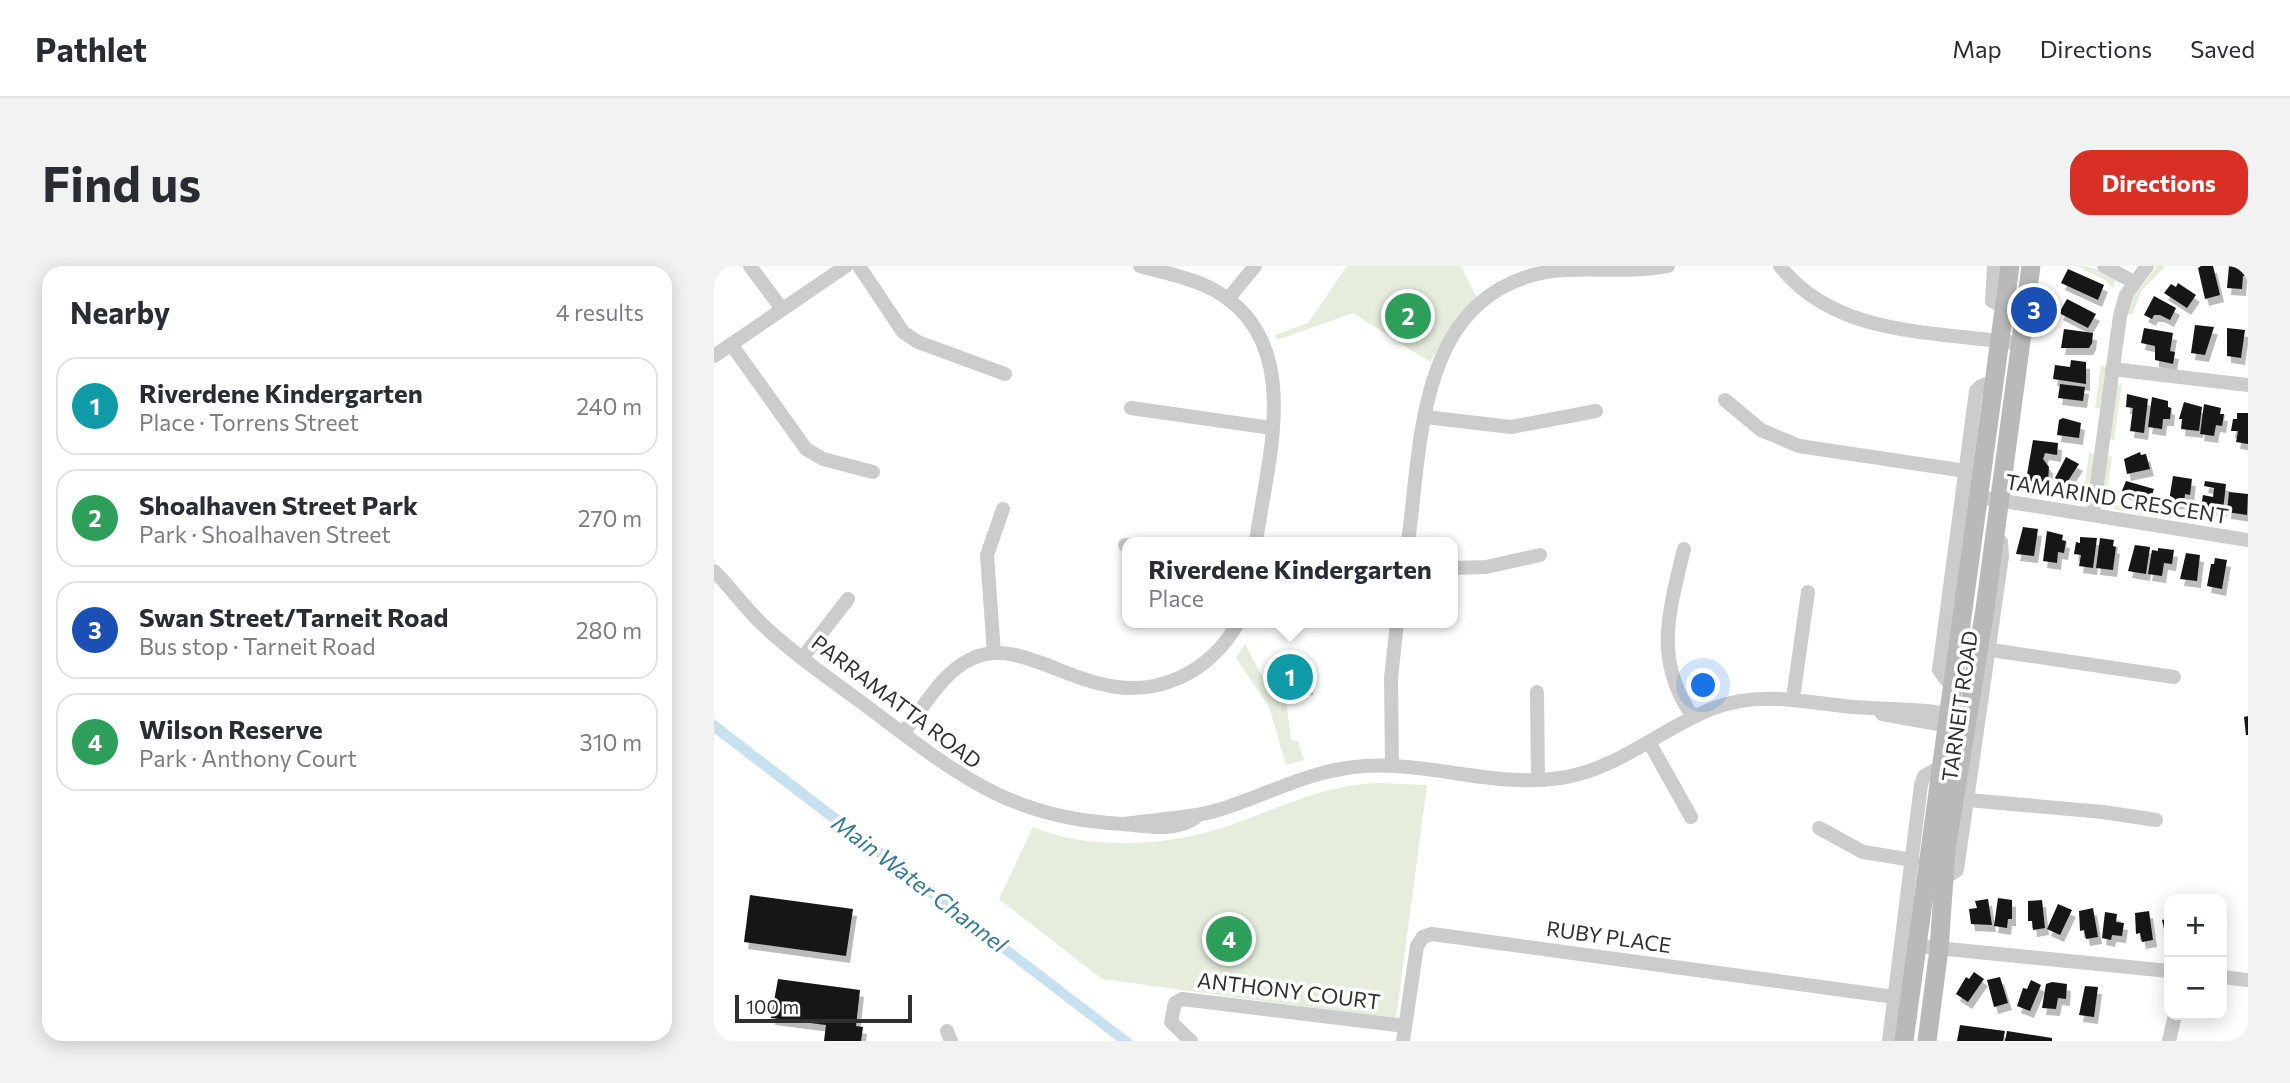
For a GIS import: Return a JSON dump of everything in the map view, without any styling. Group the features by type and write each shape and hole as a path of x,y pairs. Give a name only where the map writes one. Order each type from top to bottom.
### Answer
{"main road":[{"name":"TARNEIT ROAD","path":"1927,1041 1939,944 1958,721 1954,682 2010,266"},
{"name":"TARNEIT ROAD","path":"1904,1041 1942,766 1974,673 2031,266"},
{"path":"1974,534 1994,537"}],"street":[{"path":"750,266 782,309"},
{"path":"714,356 846,266"},
{"path":"859,266 903,331 918,342 1005,373"},
{"path":"1140,266 1201,284 1228,299 1252,324 1269,355 1275,390 1257,537"},
{"path":"1228,299 1255,266"},
{"path":"1409,537 1425,418 1437,361 1458,326 1482,302 1514,282 1546,272 1668,266"},
{"path":"1780,266 1813,298 1848,317 2021,344"},
{"path":"1994,266 1990,297 1996,304 2005,307 2027,298"},
{"path":"2104,266 2133,282"},
{"path":"2093,513 2120,316 2133,282 2147,266"},
{"path":"730,344 806,449 823,459 873,472"},
{"path":"2112,369 2248,385"},
{"name":"TARNEIT ROAD","path":"1974,673 1954,682 1943,679 1939,670 1976,391 1980,386 1995,381"},
{"path":"1724,400 1761,430 1799,446 1966,471"},
{"path":"1131,408 1272,428"},
{"path":"1425,418 1511,427 1596,411"},
{"name":"TAMARIND CRESCENT","path":"1979,497 2093,513 2248,540"},
{"path":"994,653 987,555 1003,509"},
{"name":"TARNEIT ROAD","path":"1943,879 1958,870 1991,649 2003,546 1994,537"},
{"path":"1684,549 1667,617 1666,640 1671,670 1693,718"},
{"path":"1458,568 1486,567 1540,555"},
{"name":"PARRAMATTA ROAD","path":"714,570 765,627 956,773 1009,801 1075,821 1176,826 1199,815 1314,774 1392,765 1538,780 1559,779 1599,768 1693,718 1747,699 1793,698 1853,707 1907,721 1958,721"},
{"path":"1793,698 1808,592"},
{"path":"803,657 848,599"},
{"path":"903,733 952,672 969,659 994,653 1019,656 1098,685 1124,689 1150,688 1174,681 1208,661 1235,628"},
{"path":"1392,765 1391,678 1396,628"},
{"path":"1991,649 2174,677"},
{"path":"1537,692 1538,780"},
{"path":"1649,742 1691,817"},
{"name":"TARNEIT ROAD","path":"1889,1041 1923,779 1942,766"},
{"path":"1968,800 2103,812 2156,820"},
{"path":"1819,828 1863,852 1913,860"},
{"name":"RUBY PLACE","path":"1403,1041 1417,946 1423,937 1432,934 1895,997"},
{"path":"1917,942 2164,970"},
{"path":"2227,978 2248,980"},
{"name":"ANTHONY COURT","path":"1191,1041 1171,1022 1175,1003 1182,999 1405,1026"},
{"path":"2169,1041 2174,1020"}],"green space":[{"path":"1347,266 1461,266 1477,298 1455,320 1430,362 1353,313 1277,340 1275,335 1308,323"},
{"path":"2077,266 2098,269 2112,276 2116,279 2113,288 2105,280"},
{"path":"2157,266 2166,266 2142,290 2132,315 2127,313 2132,299"},
{"path":"2101,365 2106,368 2101,408 2095,408"},
{"path":"2122,383 2114,441 2109,438 2117,386"},
{"path":"2089,452 2094,455 2090,491 2083,498"},
{"path":"2112,456 2106,500 2103,500 2106,458"},
{"path":"2105,503 2152,512 2151,516 2116,510"},
{"path":"1245,644 1271,693 1285,692 1291,740 1298,741 1304,760 1286,765 1269,707 1236,658"},
{"path":"1378,783 1427,785 1396,1019 1102,979 999,899 1033,827 1057,835 1107,843 1159,841 1234,824 1322,792"}],"water":[{"name":"Main Water Channel","path":"714,719 1134,1041 1117,1041 714,733"}],"building":[{"path":"2213,266 2220,295 2205,299 2198,268"},
{"path":"2229,266 2248,267 2248,276 2243,276 2242,289 2227,288"},
{"path":"2068,269 2104,285 2098,300 2061,283"},
{"path":"2178,283 2196,295 2187,308 2164,293 2171,284 2176,287"},
{"path":"2154,296 2176,308 2170,320 2160,315 2154,315 2152,319 2144,315"},
{"path":"2067,299 2096,314 2088,328 2059,313"},
{"path":"2195,325 2214,327 2205,355 2191,353"},
{"path":"2144,328 2173,333 2170,351 2175,352 2173,364 2155,360 2155,346 2141,343"},
{"path":"2227,328 2245,330 2241,358 2227,356"},
{"path":"2064,329 2093,333 2089,348 2061,348"},
{"path":"2071,360 2086,362 2086,384 2053,379 2055,365 2070,367"},
{"path":"2060,384 2085,387 2083,401 2058,398"},
{"path":"2127,394 2148,399 2144,433 2130,431 2133,408 2126,407"},
{"path":"2152,397 2168,401 2168,407 2171,408 2170,419 2163,419 2162,429 2148,427"},
{"path":"2184,402 2202,407 2199,431 2181,429 2182,419 2179,419"},
{"path":"2204,404 2221,408 2220,414 2224,414 2222,426 2216,425 2214,436 2200,434"},
{"path":"2237,413 2248,413 2248,444 2236,442 2238,431 2231,431"},
{"path":"2063,418 2081,423 2079,438 2057,435 2059,420"},
{"path":"2033,440 2058,443 2057,455 2045,453 2043,459 2049,467 2048,481 2037,484 2026,480"},
{"path":"2140,452 2141,455 2146,454 2150,469 2127,474 2124,459"},
{"path":"2066,457 2079,464 2066,484 2055,478"},
{"path":"2173,476 2192,479 2190,495 2185,494 2184,503 2169,501"},
{"path":"2126,481 2154,489 2149,503 2122,491"},
{"path":"2205,481 2226,484 2223,510 2201,507 2203,495 2213,497 2214,488 2204,486"},
{"path":"2229,492 2248,494 2247,515 2227,512"},
{"path":"2023,527 2038,529 2034,556 2016,554"},
{"path":"2047,531 2063,535 2062,540 2066,541 2064,553 2058,552 2057,563 2043,561"},
{"path":"2080,537 2097,538 2093,568 2079,566 2081,555 2074,554 2076,542 2080,543"},
{"path":"2100,538 2114,540 2113,546 2116,547 2113,570 2096,568"},
{"path":"2135,545 2150,547 2146,574 2128,571"},
{"path":"2158,548 2174,550 2172,564 2164,563 2162,576 2148,574 2152,550 2158,551"},
{"path":"2186,553 2200,555 2197,581 2180,579"},
{"path":"2215,558 2227,560 2222,589 2207,586 2211,564 2214,564"},
{"path":"1292,661 1307,661 1309,688 1272,692 1271,667 1292,666"},
{"path":"2248,716 2248,735 2246,735 2244,717"},
{"path":"750,895 853,909 846,956 744,942"},
{"path":"1998,898 2012,900 2012,919 2008,919 2007,928 1994,926"},
{"path":"1988,899 1992,925 1971,924 1969,909 1977,908 1975,901"},
{"path":"2042,900 2045,928 2033,930 2032,921 2028,921 2028,901"},
{"path":"2058,904 2072,910 2060,935 2047,929"},
{"path":"2093,908 2098,937 2086,939 2084,930 2080,931 2079,911"},
{"path":"2149,911 2153,940 2142,942 2140,933 2136,934 2135,913"},
{"path":"2105,912 2117,914 2116,922 2124,923 2122,936 2112,935 2111,940 2102,938"},
{"path":"1974,972 1984,979 1968,1002 1956,994 1966,977 1969,979"},
{"path":"2000,977 2008,1003 1994,1007 1987,980"},
{"path":"778,979 860,990 856,1026 863,1027 861,1041 824,1041 826,1025 771,1018"},
{"path":"2031,980 2041,985 2030,1011 2017,1006 2023,988 2027,989"},
{"path":"2046,984 2067,984 2066,999 2058,998 2056,1009 2042,1008"},
{"path":"2085,986 2098,987 2094,1017 2079,1015"},
{"path":"1960,1025 2005,1031 2003,1041 1957,1041"},
{"path":"2007,1031 2052,1038 2052,1041 2005,1041"}],"place":[{"name":"Swan Street/Tarneit Road","path":"2034,310"},
{"name":"Shoalhaven Street Park","path":"1408,316"},
{"name":"Riverdene Kindergarten","path":"1290,677"},
{"name":"Wilson Reserve","path":"1229,939"}]}
